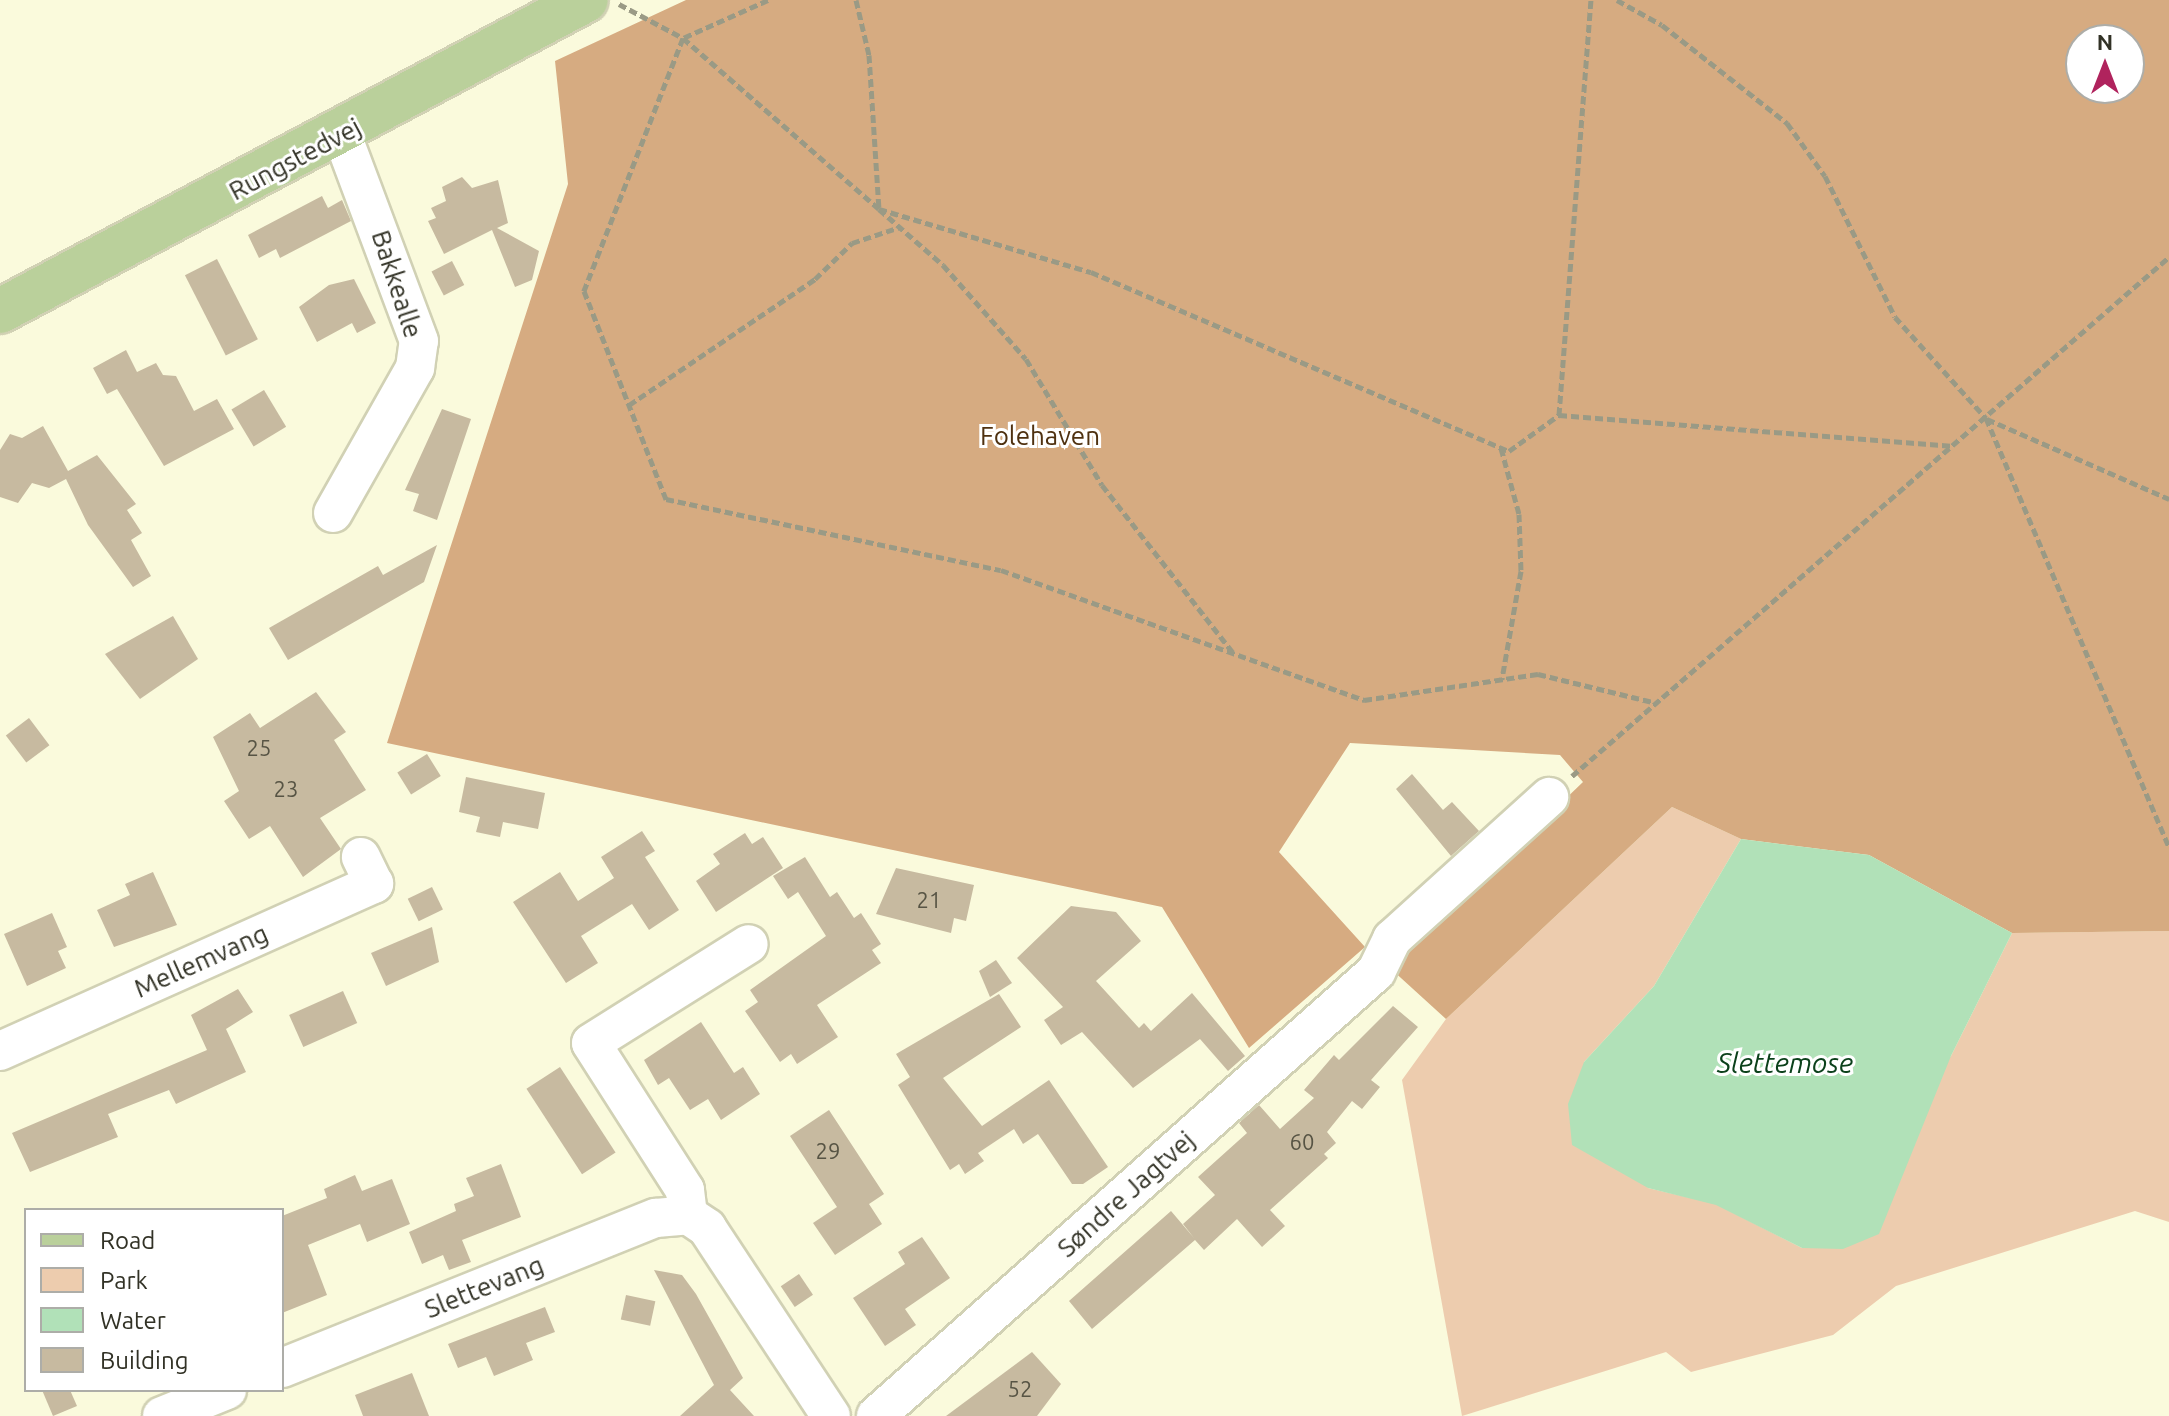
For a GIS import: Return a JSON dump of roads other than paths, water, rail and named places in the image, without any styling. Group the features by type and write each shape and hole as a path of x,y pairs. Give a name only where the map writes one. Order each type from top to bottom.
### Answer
{"main road":[{"name":"Rungstedvej","path":"0,311 342,135 586,0"}],"street":[{"name":"Bakkealle","path":"333,513 415,368 419,341 342,135"},
{"name":"Søndre Jagtvej","path":"876,1416 1376,972 1392,939 1549,797"},
{"name":"Mellemvang","path":"0,1051 374,884 361,857"},
{"path":"749,944 591,1043 685,1190 688,1215 707,1228 831,1416"},
{"name":"Slettevang","path":"284,1367 656,1218 688,1215"},
{"path":"162,1416 222,1392"}],"water":[{"name":"Slettemose","path":"1741,839 1869,855 2012,933 1951,1056 1879,1234 1843,1249 1802,1248 1716,1205 1648,1188 1572,1145 1568,1104 1584,1062 1654,986"}],"park label":[{"name":"Folehaven","path":"1040,436"}]}
